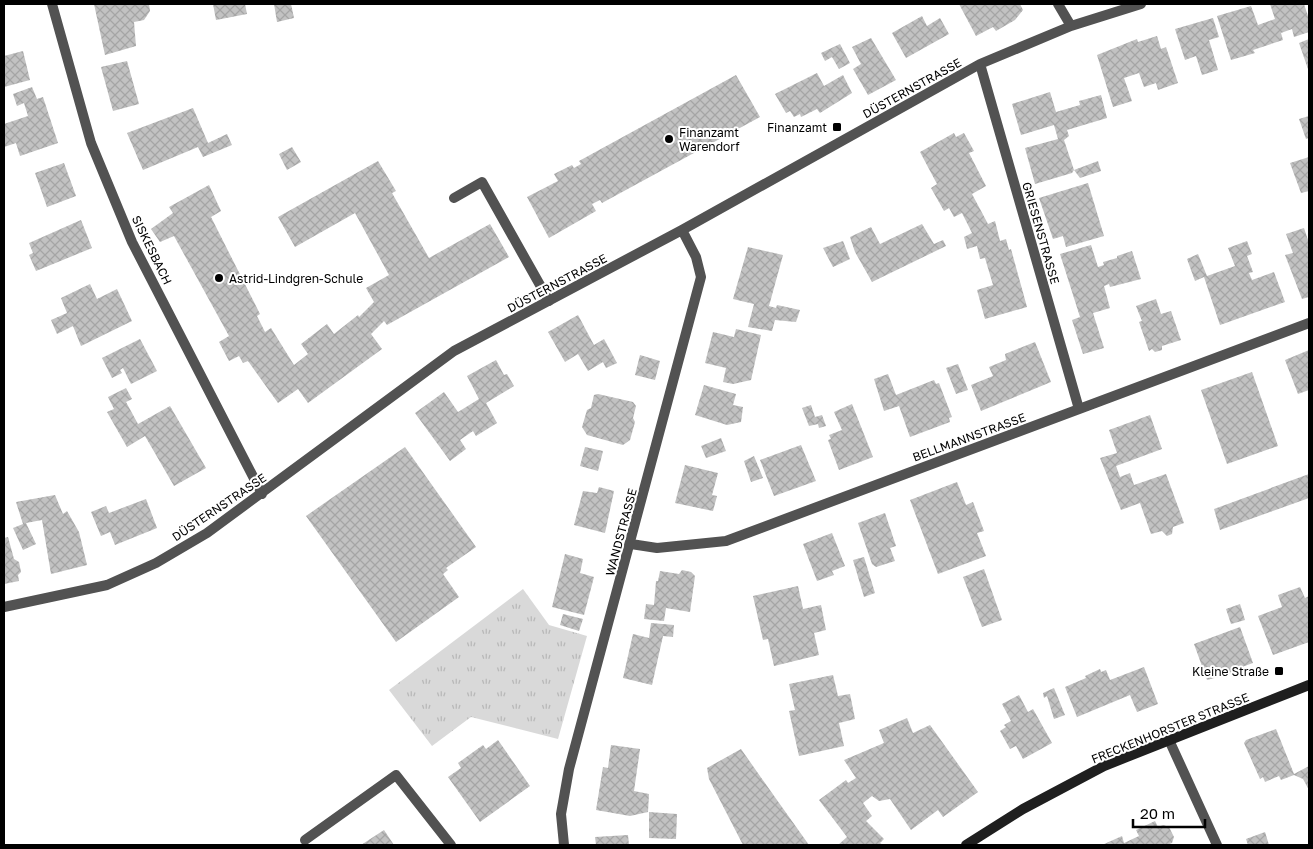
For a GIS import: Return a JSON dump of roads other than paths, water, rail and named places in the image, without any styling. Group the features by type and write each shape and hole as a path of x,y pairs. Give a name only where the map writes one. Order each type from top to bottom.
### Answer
{"main road":[{"name":"FRECKENHORSTER STRASSE","path":"966,845 1023,810 1096,771 1169,740 1309,686"}],"street":[{"name":"SISKESBACH","path":"52,4 91,143 132,242 262,494"},
{"path":"1058,4 1071,26"},
{"name":"DÜSTERNSTRASSE","path":"4,607 115,581 156,563 207,533 262,494 454,351 682,230 980,64 1071,26 1141,4"},
{"name":"GRIESENSTRASSE","path":"980,64 1079,410"},
{"path":"454,198 482,182 550,301"},
{"name":"WANDSTRASSE","path":"564,845 561,814 569,769 631,544 701,277 696,257 682,230"},
{"name":"BELLMANNSTRASSE","path":"631,544 656,548 726,541 1309,323"},
{"path":"1169,740 1218,845"},
{"path":"305,840 396,775 451,845"}],"place":[{"name":"Finanzamt","path":"837,127"},
{"name":"Finanzamt Warendorf","path":"669,139"},
{"name":"Astrid-Lindgren-Schule","path":"219,278"},
{"name":"Kleine Straße","path":"1279,671"}]}
